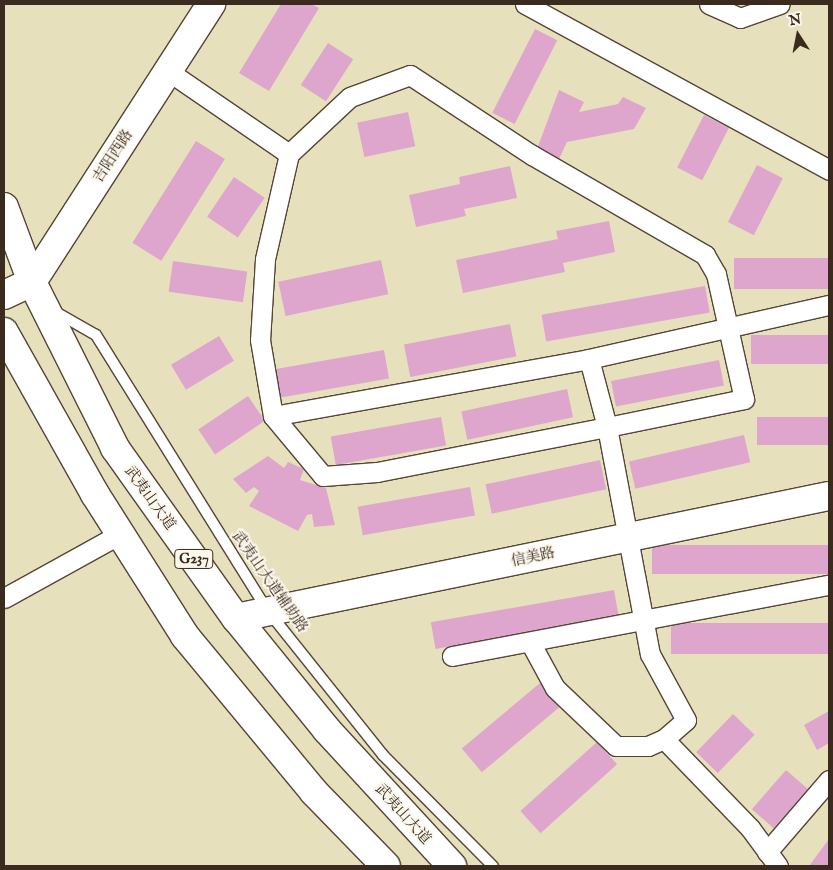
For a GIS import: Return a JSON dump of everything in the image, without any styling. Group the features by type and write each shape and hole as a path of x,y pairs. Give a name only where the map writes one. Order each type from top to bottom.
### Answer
{"main road":[{"name":"吉阳西路","path":"37,293 168,71 211,4"},
{"name":"武夷山大道","path":"4,207 37,293 115,448 236,618 327,730 452,866"},
{"path":"4,294 37,293"},
{"path":"4,332 120,534 185,636 314,792 386,866"},
{"name":"信美路","path":"236,618 829,496"}],"street":[{"path":"525,4 829,170"},
{"path":"709,4 740,18 780,4"},
{"path":"168,71 289,154"},
{"path":"410,75 532,155 705,255 716,274 744,400 377,472 323,476 273,416 261,331 265,259 289,154 350,98 410,75"},
{"path":"273,416 589,359 829,305"},
{"path":"530,642 555,688 616,746 648,746 664,739 686,720 650,654 607,428 589,359"},
{"path":"4,598 120,534"},
{"path":"452,656 644,622 829,585"},
{"path":"664,739 750,828 773,859 829,780"}],"lane":[{"name":"武夷山大道辅助路","path":"37,293 96,335 268,611 382,755 493,866"}],"building":[{"path":"281,4 311,4 319,8 269,91 239,73"},
{"path":"535,29 557,40 515,124 492,113"},
{"path":"328,43 353,59 326,101 301,85"},
{"path":"559,90 584,102 579,112 618,104 623,97 646,108 634,129 567,142 559,159 537,149"},
{"path":"408,112 415,146 364,157 357,123"},
{"path":"704,115 729,128 702,180 677,168"},
{"path":"196,141 225,159 161,261 132,243"},
{"path":"757,165 783,178 754,235 728,222"},
{"path":"510,166 517,198 464,209 466,216 416,227 409,195 460,184 459,177"},
{"path":"234,177 265,198 238,237 207,217"},
{"path":"609,221 615,252 563,263 565,272 463,293 456,260 558,239 556,231"},
{"path":"734,258 829,258 829,289 734,289"},
{"path":"381,260 388,294 286,316 278,282"},
{"path":"173,261 247,271 243,302 169,292"},
{"path":"705,286 710,313 546,341 542,315"},
{"path":"510,324 516,356 410,377 404,345"},
{"path":"751,335 829,335 829,364 751,364"},
{"path":"219,336 234,361 186,390 171,365"},
{"path":"384,350 389,379 280,398 275,369"},
{"path":"719,360 724,386 616,407 611,381"},
{"path":"567,389 573,417 467,440 461,411"},
{"path":"248,396 265,421 215,454 198,430"},
{"path":"441,417 446,446 336,465 331,436"},
{"path":"757,417 829,417 829,445 757,445"},
{"path":"744,435 750,462 635,489 629,462"},
{"path":"268,456 284,468 288,462 304,469 300,480 326,488 335,525 314,527 312,514 307,515 298,531 249,506 259,491 254,487 246,493 233,479"},
{"path":"600,460 606,489 492,514 486,484"},
{"path":"470,487 475,516 363,535 358,507"},
{"path":"652,545 829,545 829,574 652,574"},
{"path":"614,590 619,617 436,649 431,622"},
{"path":"671,623 829,623 829,654 671,654"},
{"path":"540,683 560,707 482,772 462,749"},
{"path":"829,711 829,743 817,750 804,725"},
{"path":"733,714 755,735 718,773 696,752"},
{"path":"597,742 617,764 541,833 520,811"},
{"path":"786,770 808,789 774,828 752,809"},
{"path":"829,839 829,866 809,866"}]}
